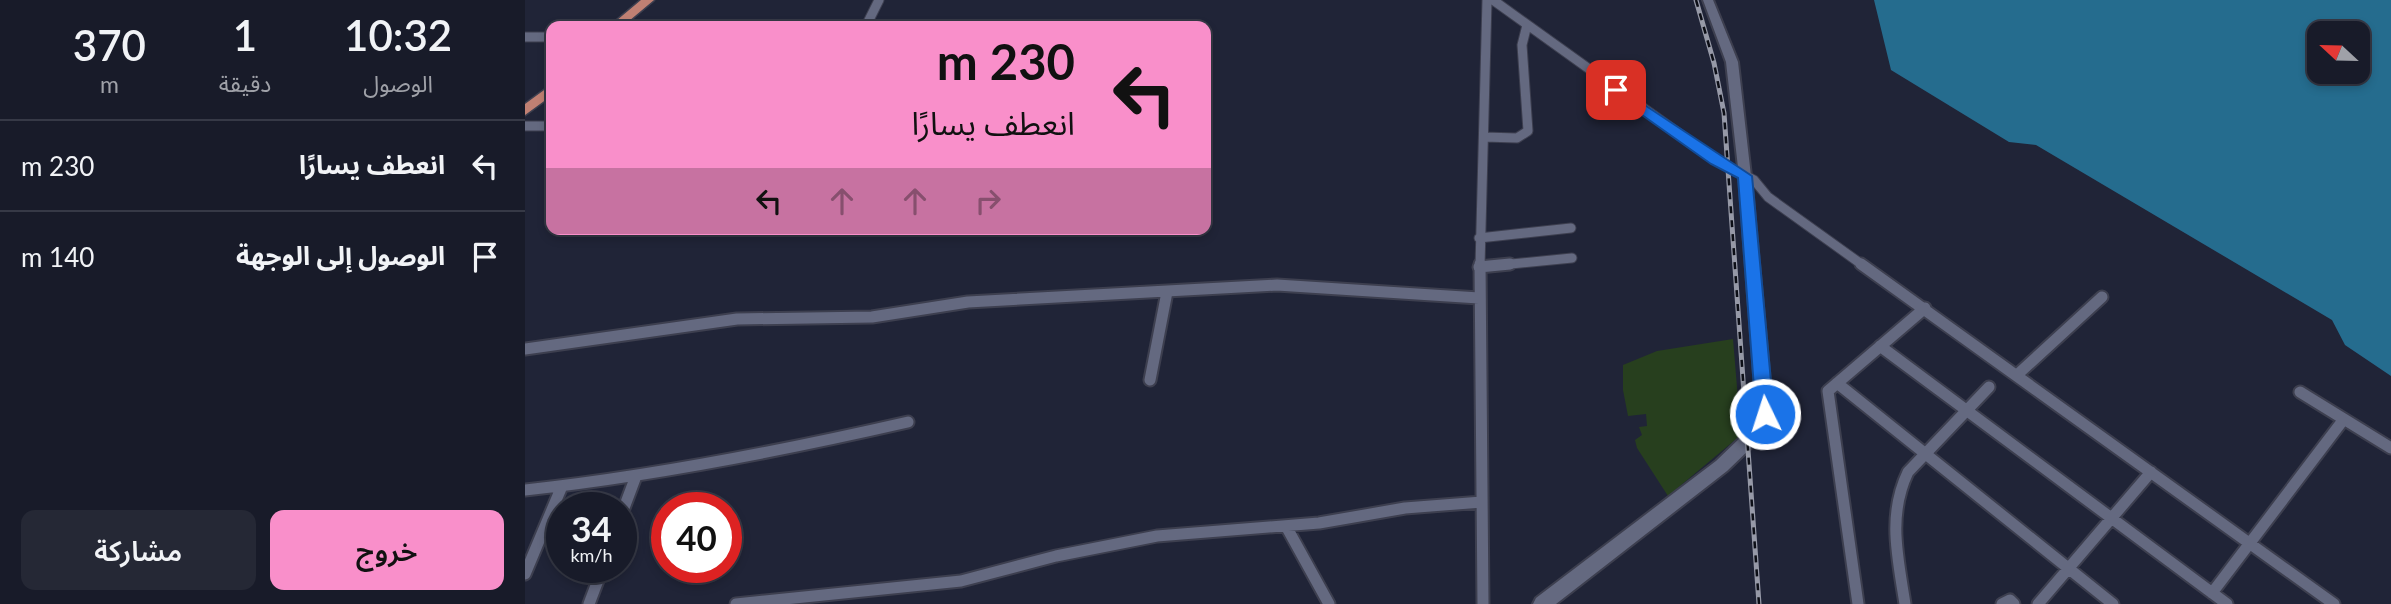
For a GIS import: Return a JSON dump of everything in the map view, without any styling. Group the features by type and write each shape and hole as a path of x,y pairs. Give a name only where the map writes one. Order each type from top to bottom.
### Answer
{"main road":[{"path":"622,21 648,0"},
{"path":"631,21 657,0"},
{"path":"525,102 546,84"},
{"path":"525,111 546,93"}],"street":[{"path":"868,21 879,0"},
{"path":"1483,604 1479,185 1484,136 1487,0"},
{"path":"1493,0 1716,160 1754,180 1768,197 2334,604"},
{"path":"1542,604 1715,470 1761,426 1765,405 1732,62 1709,0"},
{"path":"1484,136 1517,138 1528,131 1521,45 1527,26"},
{"path":"525,37 546,37"},
{"path":"525,126 546,126"},
{"path":"1479,238 1571,228"},
{"path":"1479,267 1572,258"},
{"path":"525,349 737,319 872,317 968,302 1289,286 1479,298"},
{"path":"1150,380 1167,292"},
{"path":"2017,374 2102,297"},
{"path":"1858,604 1828,391 1925,308"},
{"path":"1880,346 1965,412 2227,604"},
{"path":"1837,383 2113,604"},
{"path":"1905,604 1893,514 1901,483 1989,387"},
{"path":"2300,391 2391,448"},
{"path":"2212,593 2344,419"},
{"path":"525,490 636,476 783,451 908,422"},
{"path":"2038,604 2151,472"},
{"path":"630,492 636,476"},
{"path":"525,574 562,486"},
{"path":"736,604 961,581 1056,556 1157,536 1286,526 1360,517 1405,508 1482,502"},
{"path":"1286,526 1329,604"},
{"path":"589,604 597,583"},
{"path":"2003,604 2010,600 2014,604"}],"green space":[{"path":"1733,339 1741,435 1668,496 1637,448 1635,440 1642,435 1639,427 1647,426 1646,414 1628,416 1623,390 1623,365 1657,351"}],"water":[{"path":"1874,0 2391,0 2391,376 2345,345 2332,320 2036,145 2009,142 1891,70"}],"railway":[{"path":"1696,0 1714,63 1724,113 1759,604"}],"route":[{"path":"1616,90 1716,160 1745,176 1765,414"}]}
